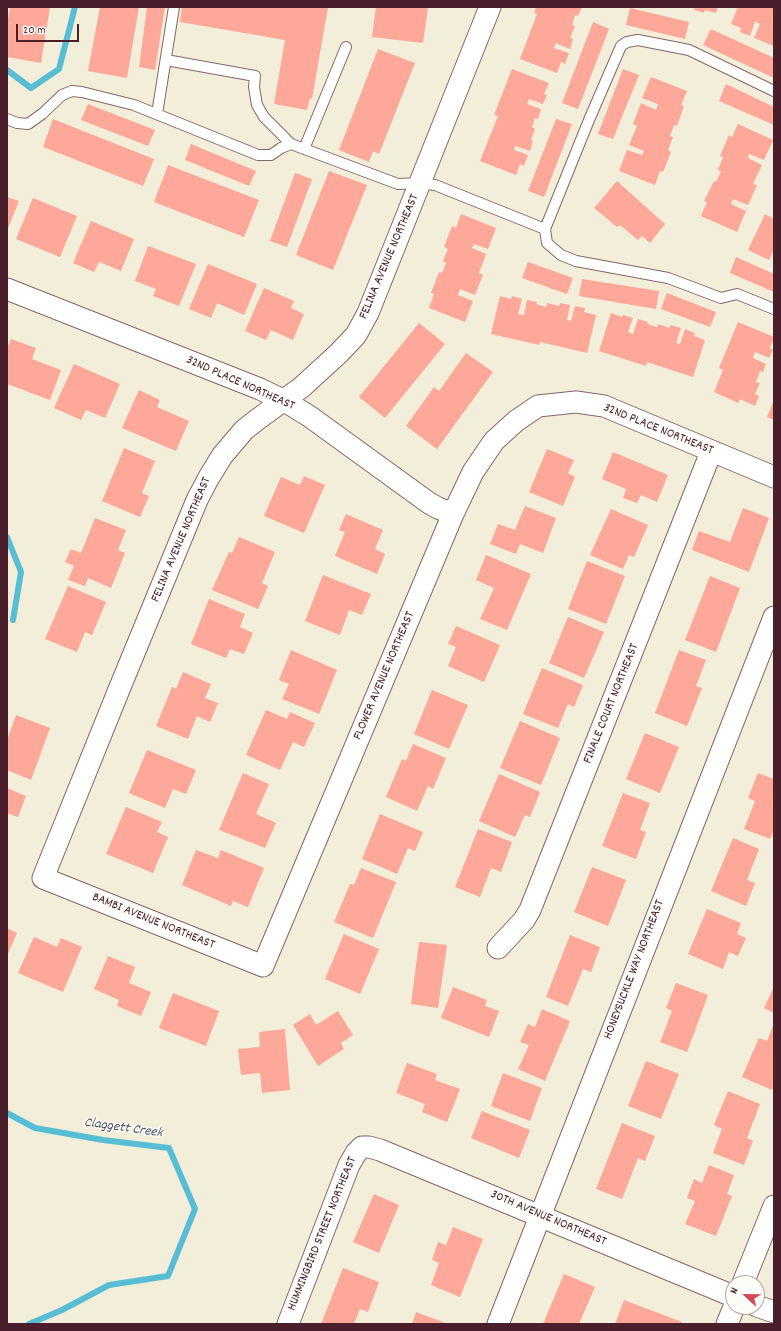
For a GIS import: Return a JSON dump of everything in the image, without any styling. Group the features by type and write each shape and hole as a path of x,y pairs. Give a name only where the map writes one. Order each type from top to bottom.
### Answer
{"street":[{"name":"FELINA AVENUE NORTHEAST","path":"43,878 197,500 222,456 244,430 302,387 356,335 368,313 490,7"},
{"name":"32ND PLACE NORTHEAST","path":"7,289 260,389 283,400 309,416 429,504 454,514"},
{"name":"32ND PLACE NORTHEAST","path":"538,406 576,402 604,406 711,452 774,477"},
{"name":"FLOWER AVENUE NORTHEAST","path":"263,966 473,472 494,441 516,421 538,406"},
{"name":"FINALE COURT NORTHEAST","path":"498,948 524,920 530,910 711,452"},
{"name":"HONEYSUCKLE WAY NORTHEAST","path":"498,1324 774,617"},
{"name":"BAMBI AVENUE NORTHEAST","path":"43,878 263,966"},
{"name":"30TH AVENUE NORTHEAST","path":"362,1147 380,1150 725,1293"},
{"name":"HUMMINGBIRD STREET NORTHEAST","path":"288,1324 349,1164 362,1147"},
{"path":"746,1275 774,1206"}],"lane":[{"path":"157,114 174,7"},
{"path":"774,91 689,50 638,40 627,42 621,46 545,229 547,243 560,255 576,262 668,278 721,298 737,294 774,309"},
{"path":"304,149 346,47"},
{"path":"166,60 255,76 254,95 257,105 264,117 291,144 398,184 420,183 435,185 545,229"},
{"path":"7,119 17,123 28,124 42,114 62,95 72,91 82,92 134,105 258,155 271,155 281,148 291,144"}],"building":[{"path":"10,7 50,7 41,63 7,57 7,25"},
{"path":"100,7 139,7 127,78 88,71"},
{"path":"147,7 165,7 155,70 139,67"},
{"path":"182,7 328,7 312,99 310,98 307,110 274,104 285,40 180,22"},
{"path":"376,7 428,7 423,43 372,37"},
{"path":"536,7 582,7 578,16 575,15 572,25 575,26 570,38 573,39 570,49 555,43 554,48 569,53 565,64 561,62 557,73 520,59 537,14 534,13"},
{"path":"695,7 718,7 716,13 705,10 704,13 694,10"},
{"path":"738,7 774,7 774,46 754,38 760,24 755,22 750,36 740,32 741,28 731,24"},
{"path":"630,8 689,22 685,39 626,25"},
{"path":"593,22 609,29 578,109 562,103"},
{"path":"711,29 774,58 774,78 703,45"},
{"path":"378,49 415,63 379,154 373,151 369,162 339,150"},
{"path":"512,69 549,83 544,94 547,95 543,104 529,99 527,104 541,109 538,119 535,118 532,127 535,129 531,140 533,141 530,151 515,146 514,150 528,155 524,166 520,164 516,175 480,161 498,116 494,115"},
{"path":"623,69 639,75 613,139 598,134"},
{"path":"651,77 687,91 681,105 684,106 677,126 674,125 670,136 673,137 668,150 671,152 663,172 660,171 655,185 619,171 627,150 642,155 644,151 629,145 637,126 633,124 641,103 656,110 658,104 642,98"},
{"path":"726,84 774,107 774,125 719,101"},
{"path":"88,104 155,130 148,146 81,120"},
{"path":"53,119 154,159 143,186 43,147"},
{"path":"556,119 572,124 544,197 528,191"},
{"path":"738,124 773,140 764,160 749,154 748,158 762,165 753,184 757,185 748,205 733,199 731,204 746,211 737,232 701,216 707,202 704,201 721,171 718,170 723,157 720,156 729,135 732,137"},
{"path":"191,144 256,171 249,186 185,160"},
{"path":"168,165 259,200 244,237 154,202"},
{"path":"329,171 367,185 333,270 296,255"},
{"path":"295,173 312,179 287,247 270,241"},
{"path":"617,181 665,224 650,243 642,236 638,240 620,225 617,227 594,208"},
{"path":"7,197 19,201 7,231"},
{"path":"33,198 77,216 60,257 16,239"},
{"path":"461,214 496,228 488,249 474,244 472,248 486,254 479,273 483,275 475,295 460,289 458,295 473,301 465,322 429,308 434,294 431,293 439,272 442,273 446,263 443,261 448,249 444,247 452,226 456,228"},
{"path":"765,214 774,219 774,249 769,260 748,250"},
{"path":"91,221 134,239 121,271 99,262 94,272 73,263"},
{"path":"148,246 196,264 179,306 153,296 156,289 135,281"},
{"path":"736,257 774,274 774,292 730,273"},
{"path":"528,262 573,278 567,294 522,278"},
{"path":"208,264 257,284 244,315 217,303 211,318 189,309"},
{"path":"582,279 659,291 656,309 579,296"},
{"path":"264,288 294,301 291,308 304,314 293,340 271,330 266,340 245,331"},
{"path":"667,293 716,312 710,327 661,309"},
{"path":"500,296 511,299 512,296 522,299 518,314 524,315 527,300 537,302 536,304 546,307 547,303 559,306 560,303 570,305 567,320 571,321 575,306 585,308 584,312 596,315 587,353 540,342 539,345 491,334"},
{"path":"611,313 622,317 623,315 633,318 628,332 633,334 638,319 657,327 658,324 670,328 670,325 681,328 676,343 680,344 685,329 695,333 694,336 705,340 693,377 647,362 646,366 599,351"},
{"path":"738,322 774,337 770,348 773,350 769,358 755,352 753,358 766,364 763,372 760,371 756,382 760,383 755,394 759,396 755,406 740,399 738,403 714,392 723,370 719,368"},
{"path":"419,323 445,344 385,418 359,397"},
{"path":"11,339 36,348 32,359 61,370 50,400 7,384 7,350"},
{"path":"466,353 493,372 437,449 406,426 434,387 439,391"},
{"path":"74,364 120,384 105,418 86,410 81,420 54,408"},
{"path":"139,390 160,400 157,407 189,421 176,451 122,428"},
{"path":"774,400 774,420 767,417"},
{"path":"124,448 155,461 142,493 149,496 140,517 102,501"},
{"path":"547,449 574,460 568,473 575,477 563,506 529,492"},
{"path":"613,452 668,475 657,502 641,495 637,503 623,498 626,489 602,479"},
{"path":"304,476 325,485 304,533 264,516 281,477 300,485"},
{"path":"525,506 556,518 543,553 520,544 516,554 490,544 498,524 515,530"},
{"path":"743,508 769,518 749,572 692,550 699,531 730,542"},
{"path":"611,509 648,525 634,557 629,555 623,569 590,555"},
{"path":"346,514 383,530 375,549 385,554 377,574 335,556 345,532 339,530"},
{"path":"95,518 126,530 118,550 125,553 111,588 88,578 85,586 68,580 74,566 65,562 71,549 81,553"},
{"path":"239,537 275,552 262,583 268,586 258,609 212,590 229,552 232,553"},
{"path":"486,555 531,574 507,630 480,619 494,588 476,580"},
{"path":"587,561 625,576 606,624 568,609"},
{"path":"323,575 371,594 362,615 349,610 340,635 305,621"},
{"path":"710,576 740,588 716,652 685,640"},
{"path":"68,586 106,602 92,635 85,632 77,652 45,639"},
{"path":"209,599 245,614 240,627 253,633 244,654 230,649 226,658 191,644"},
{"path":"568,617 604,632 584,678 549,663"},
{"path":"456,626 500,645 484,682 448,666 456,647 448,644"},
{"path":"291,650 337,670 319,714 282,699 289,684 279,680"},
{"path":"679,650 706,660 696,686 702,688 687,726 655,713"},
{"path":"542,668 583,685 574,707 568,704 558,728 523,714"},
{"path":"183,672 211,684 205,698 218,703 210,722 197,716 188,739 156,726 172,687 176,689"},
{"path":"432,690 468,705 449,749 414,734"},
{"path":"266,710 287,719 290,712 315,723 304,747 293,742 280,770 246,755"},
{"path":"16,715 50,728 31,780 7,770 7,740"},
{"path":"520,721 560,738 541,785 500,768"},
{"path":"645,733 679,747 660,793 626,779"},
{"path":"413,744 446,758 433,789 428,786 417,811 386,797 402,759 406,761"},
{"path":"147,750 196,770 186,794 173,789 165,808 129,793"},
{"path":"243,773 269,784 256,814 276,823 265,848 219,830"},
{"path":"758,773 774,779 774,830 770,839 744,829 755,801 748,798"},
{"path":"499,774 540,792 530,817 525,815 515,837 479,821"},
{"path":"7,788 26,796 18,817 7,813"},
{"path":"623,793 650,803 640,830 646,832 636,859 602,846"},
{"path":"126,807 162,822 157,832 168,837 153,873 106,854"},
{"path":"380,814 423,832 415,851 408,848 397,874 362,859"},
{"path":"478,829 512,842 501,872 491,868 480,897 455,887"},
{"path":"733,838 759,849 747,880 755,883 746,906 711,891"},
{"path":"196,850 218,858 221,850 264,868 248,907 233,901 231,906 182,885"},
{"path":"592,867 626,880 608,926 574,912"},
{"path":"361,868 396,882 373,938 334,922 350,884 354,885"},
{"path":"707,909 741,923 737,934 746,938 738,956 729,952 723,969 688,954"},
{"path":"7,928 17,933 7,956"},
{"path":"344,934 379,949 360,994 325,979"},
{"path":"570,935 600,947 591,972 583,969 568,1006 546,997"},
{"path":"34,937 57,947 61,938 82,947 63,992 18,973"},
{"path":"419,942 447,945 438,1008 411,1004"},
{"path":"108,956 135,967 129,983 151,992 141,1016 117,1006 119,1000 94,989"},
{"path":"676,983 708,995 687,1052 660,1042 672,1011 666,1008"},
{"path":"774,986 774,1013 764,1008"},
{"path":"453,987 487,1000 485,1006 499,1011 489,1037 441,1018"},
{"path":"173,993 219,1011 206,1046 159,1028"},
{"path":"542,1009 570,1021 545,1081 518,1069 529,1045 520,1042 528,1024 535,1027"},
{"path":"338,1011 353,1035 341,1043 344,1049 318,1066 293,1025 310,1014 316,1025"},
{"path":"774,1023 774,1085 772,1090 742,1077 759,1038 767,1041"},
{"path":"285,1029 290,1090 262,1093 260,1073 241,1075 238,1049 260,1047 259,1032"},
{"path":"646,1061 679,1074 661,1119 628,1106"},
{"path":"407,1063 437,1074 435,1080 460,1089 447,1122 422,1112 425,1104 396,1093"},
{"path":"503,1073 542,1088 530,1121 491,1106"},
{"path":"728,1091 760,1104 747,1138 753,1141 744,1165 713,1153 722,1129 714,1125"},
{"path":"482,1111 530,1130 519,1158 471,1138"},
{"path":"622,1123 655,1136 645,1161 638,1158 622,1199 596,1189"},
{"path":"709,1165 734,1175 727,1194 732,1196 716,1236 685,1224 695,1201 687,1198 694,1179 702,1183"},
{"path":"374,1194 399,1205 379,1253 353,1242"},
{"path":"453,1227 483,1239 460,1297 431,1285 439,1263 432,1260 438,1242 446,1245"},
{"path":"343,1268 379,1282 368,1312 360,1309 354,1324 321,1324"},
{"path":"564,1274 595,1287 579,1324 543,1324"},
{"path":"624,1300 682,1322 681,1324 615,1324"},
{"path":"416,1312 448,1324 412,1324"}],"waterway":[{"name":"Claggett Creek","path":"7,70 31,88 59,69 75,7"},
{"name":"Claggett Creek","path":"7,537 21,572 13,620"},
{"name":"Claggett Creek","path":"7,1113 35,1128 103,1140 169,1148 195,1209 168,1276 109,1285 62,1310 29,1324"}]}
